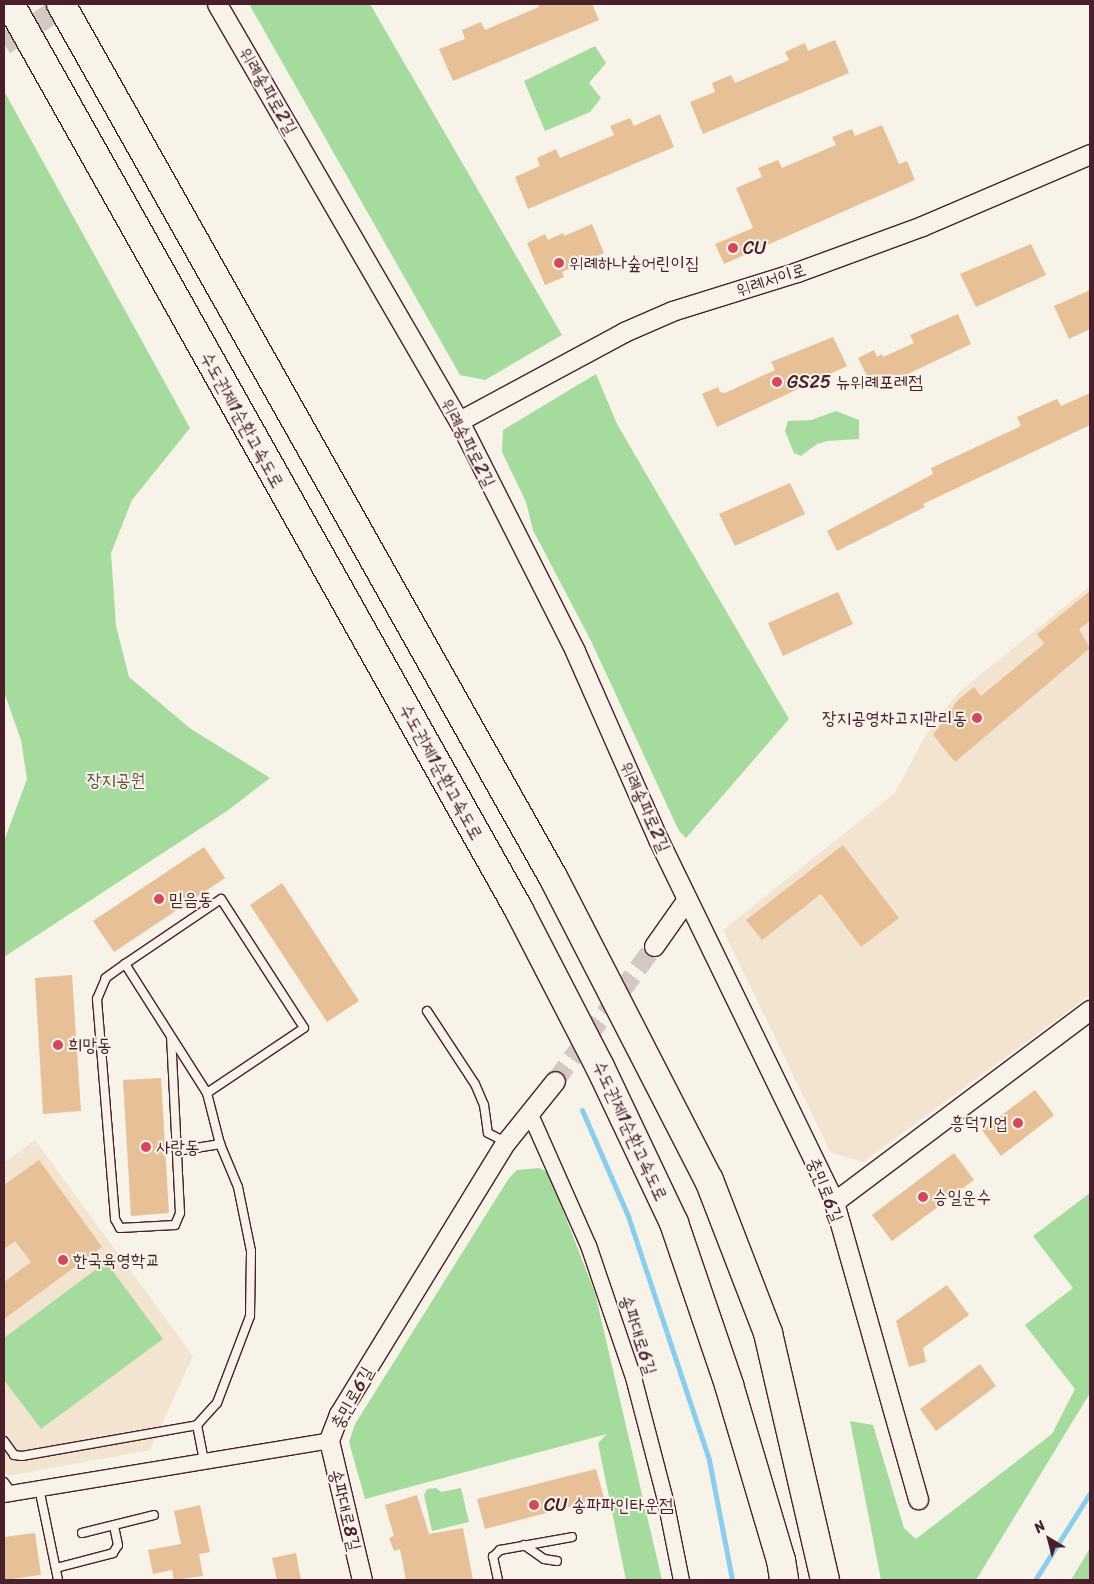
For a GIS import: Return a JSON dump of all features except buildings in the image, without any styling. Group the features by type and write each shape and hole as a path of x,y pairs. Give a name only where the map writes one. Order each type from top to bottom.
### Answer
{"highway":[{"name":"수도권제1순환고속도로","path":"10,4 519,910 600,1067 674,1223 729,1385 781,1560 784,1580"},
{"path":"61,4 553,877 709,1180 768,1333 825,1580"}],"street":[{"name":"위례송파로2길","path":"217,4 459,421 575,651 687,899"},
{"name":"위례서이로","path":"459,421 624,332 672,311 797,272 922,226 1090,154"},
{"path":"654,946 687,899"},
{"name":"충민로6길","path":"687,899 834,1202 918,1498"},
{"path":"834,1202 1090,1010"},
{"name":"충민로6길","path":"6,1490 39,1488 329,1440 339,1414 506,1142 555,1080"},
{"name":"송파대로6길","path":"529,1112 588,1245 633,1377 665,1500 680,1580"},
{"name":"송파대로8길","path":"329,1440 362,1580"}],"lane":[{"path":"171,1036 180,1213 175,1225 120,1228 115,1219 97,999 106,978 221,899 304,1028 207,1093"},
{"path":"4,1440 14,1455 22,1456 197,1425 216,1402 250,1316 251,1251 238,1187 220,1144 207,1093 125,964"},
{"path":"427,1011 475,1084 484,1105 488,1133 506,1142"},
{"path":"177,1151 220,1144"},
{"path":"197,1425 204,1461"},
{"path":"39,1488 58,1580"},
{"path":"82,1533 154,1515"},
{"path":"56,1568 113,1553 118,1545 114,1526"},
{"path":"498,1580 494,1563 495,1552 572,1537"},
{"path":"524,1545 544,1559 557,1561"}],"shaded area":[{"path":"1090,586 1090,995 863,1162 831,1153 723,930 895,793 925,736 958,693"},
{"name":"한국육영학교","path":"35,1140 193,1356 150,1450 8,1476 4,1470 4,1163"}],"green space":[{"path":"249,4 370,4 562,335 485,380 460,375"},
{"path":"595,46 606,63 589,83 601,98 590,112 545,131 524,81"},
{"name":"장지공원","path":"4,91 190,428 132,500 111,553 116,626 129,677 191,729 270,778 227,811 4,957 4,841 27,779 21,740 4,692"},
{"path":"596,374 617,424 789,719 686,838 679,831 591,641 533,530 526,502 502,452 503,430"},
{"path":"836,411 859,420 859,439 828,441 817,444 801,456 794,453 785,431 788,421 811,420"},
{"path":"539,1168 548,1172 595,1293 662,1580 626,1580 598,1443 607,1434 365,1499 349,1442 355,1424 509,1178 517,1170"},
{"path":"1090,1193 1090,1393 976,1580 881,1580 850,1421 873,1425 904,1528 916,1539 1052,1434 1075,1389 1025,1325 1073,1288 1033,1236"},
{"path":"106,1262 163,1339 41,1429 4,1380 4,1338"},
{"path":"436,1488 441,1492 461,1488 469,1522 432,1531 424,1495 427,1489"},
{"path":"1090,1548 1090,1580 1071,1580"}],"waterway":[{"path":"582,1110 628,1216 709,1460 732,1580"},
{"path":"1035,1580 1090,1493"}],"tunnel":[{"path":"4,44 67,4"},
{"path":"555,1081 654,946"}],"place":[{"name":"CU","path":"733,248"},
{"name":"위례하나숲어린이집","path":"559,263"},
{"name":"GS25 뉴위례포레점","path":"777,382"},
{"name":"장지공영차고지관리동","path":"977,718"},
{"name":"믿음동","path":"159,899"},
{"name":"희망동","path":"58,1045"},
{"name":"흥덕기업","path":"1018,1123"},
{"name":"사랑동","path":"146,1147"},
{"name":"승일운수","path":"923,1197"},
{"name":"한국육영학교","path":"63,1260"},
{"name":"CU 송파파인타운점","path":"534,1505"}]}
